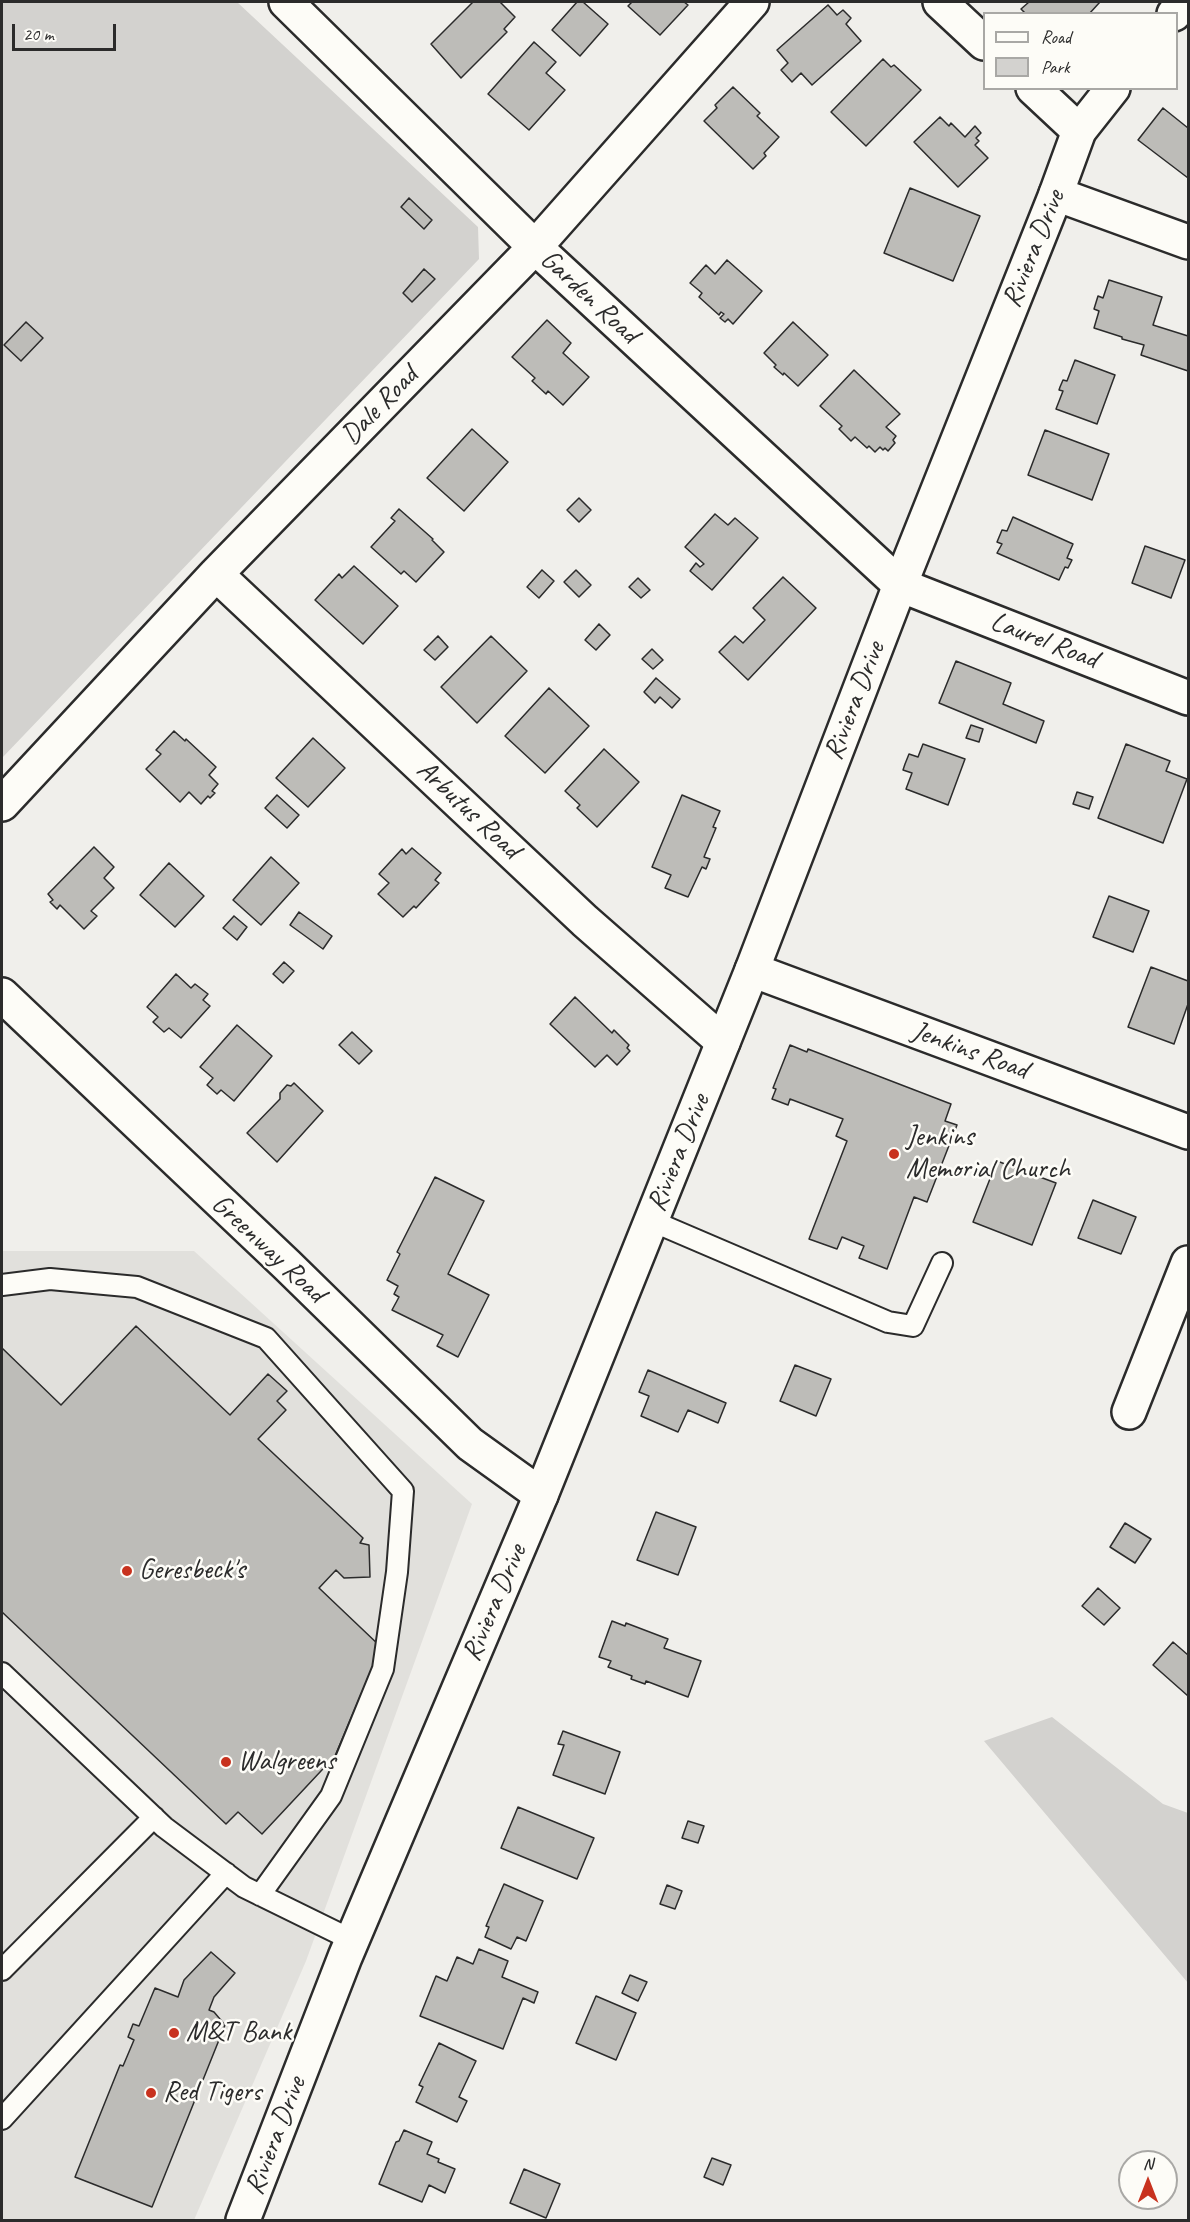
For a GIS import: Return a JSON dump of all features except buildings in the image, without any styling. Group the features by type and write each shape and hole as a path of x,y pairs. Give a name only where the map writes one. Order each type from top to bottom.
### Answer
{"street":[{"name":"Garden Road","path":"286,2 535,248 900,585"},
{"name":"Dale Road","path":"2,804 216,574 535,248 752,2"},
{"path":"940,2 983,42"},
{"path":"1035,90 1079,131"},
{"name":"Riviera Drive","path":"243,2220 352,1940 541,1495 652,1221 1079,131 1111,90"},
{"path":"1056,194 1188,242"},
{"name":"Arbutus Road","path":"216,574 585,921 723,1042"},
{"name":"Laurel Road","path":"900,585 1188,698"},
{"name":"Jenkins Road","path":"752,970 1188,1132"},
{"name":"Greenway Road","path":"2,996 287,1265 470,1444 541,1495"},
{"path":"1129,1412 1188,1263"}],"lane":[{"path":"652,1221 888,1322 912,1326 942,1263"},
{"path":"2,1286 50,1279 137,1287 266,1338 404,1491 397,1572 382,1670 331,1796 260,1895"},
{"path":"2,1673 154,1817 244,1887 352,1940"},
{"path":"2,1970 154,1817"},
{"path":"2,2120 226,1873"}],"shaded area":[{"path":"2,1251 194,1251 472,1504 306,1961 194,2220 2,2220"}],"green space":[{"path":"2,2 237,2 478,227 479,259 2,758"},
{"path":"1052,1717 1163,1804 1188,1813 1188,1983 984,1741"}],"place":[{"name":"Jenkins Memorial Church","path":"894,1154"},
{"name":"Geresbeck's","path":"127,1571"},
{"name":"Walgreens","path":"226,1762"},
{"name":"M&T Bank","path":"174,2033"},
{"name":"Red Tigers","path":"151,2093"}]}
